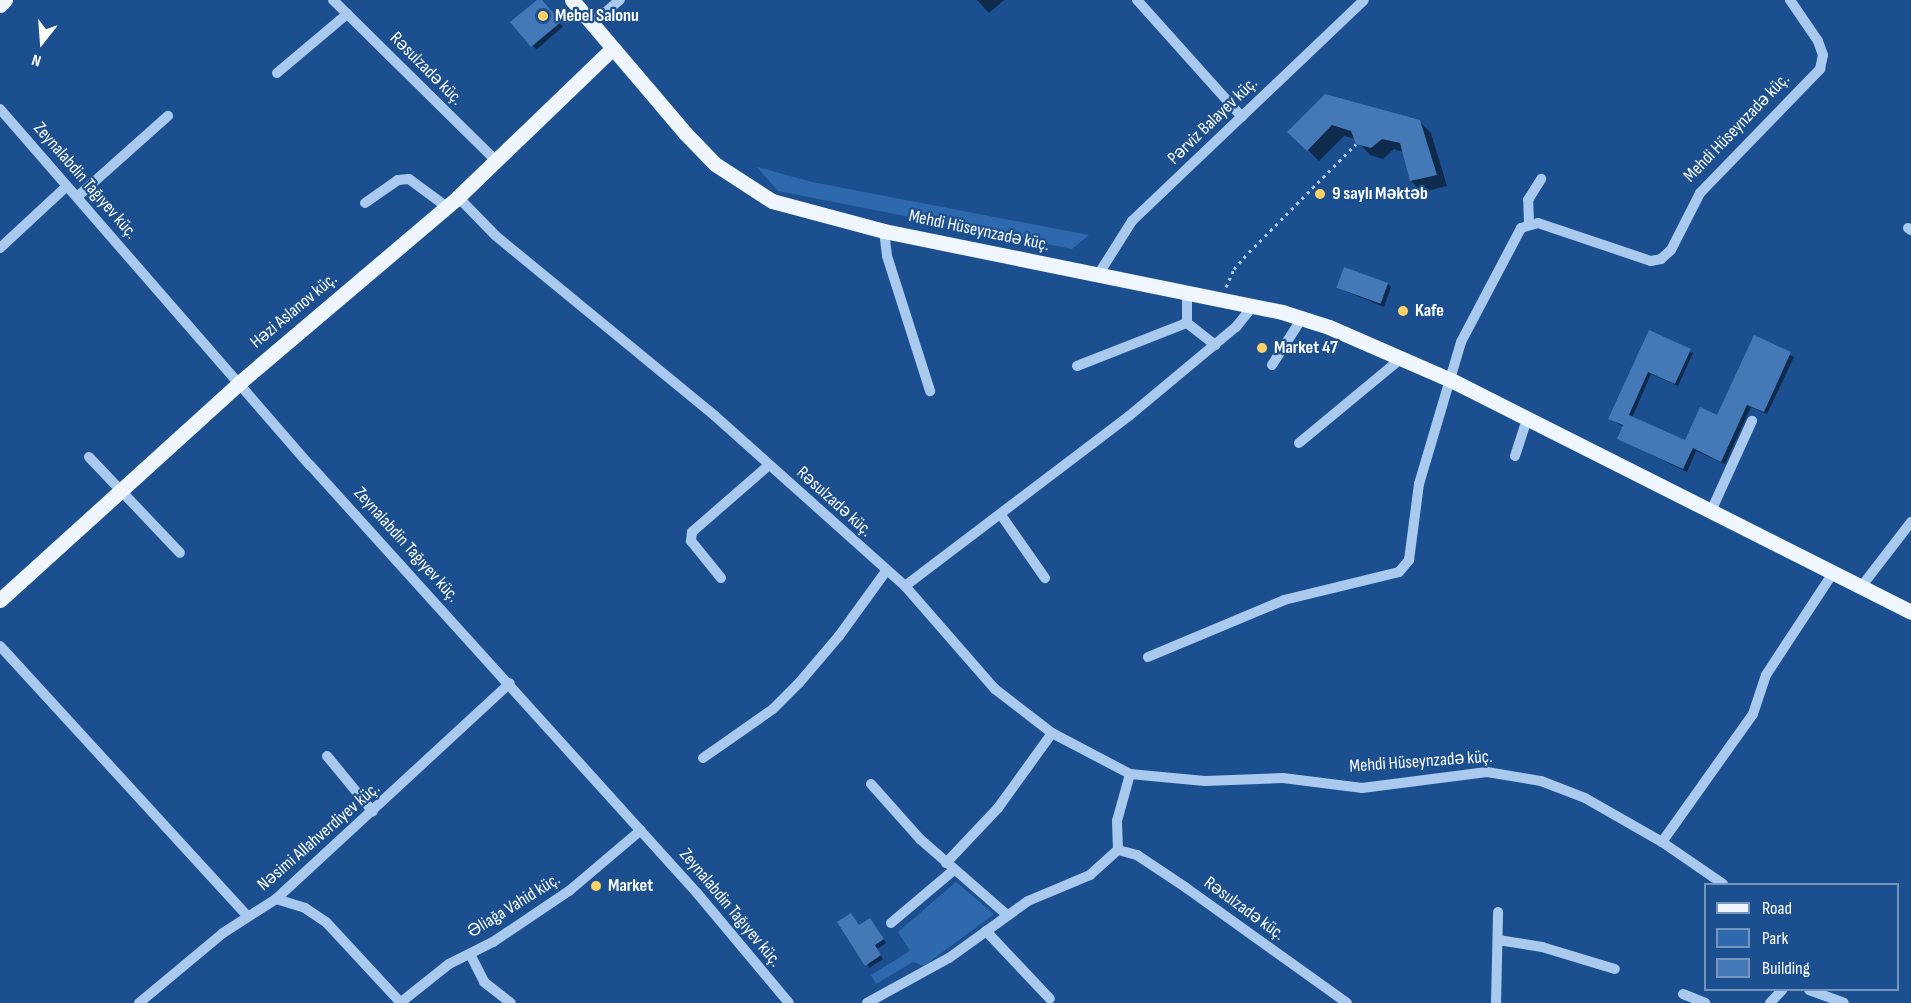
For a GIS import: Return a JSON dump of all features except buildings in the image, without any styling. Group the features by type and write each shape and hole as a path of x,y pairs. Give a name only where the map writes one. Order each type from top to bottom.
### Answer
{"main road":[{"path":"0,5 5,0"},
{"name":"Mehdi Hüseynzadə küç.","path":"572,0 685,134 748,189 798,210 884,231 1302,318 1403,357 1451,380 1712,509 1911,612"},
{"name":"Həzi Aslanov küç.","path":"0,600 239,383 452,202 612,49"}],"street":[{"name":"Rəsulzadə küç.","path":"333,0 496,161"},
{"path":"592,24 620,0"},
{"path":"1154,0 1141,4 1242,117"},
{"name":"Pərviz Balayev küç.","path":"1098,275 1132,220 1364,0"},
{"name":"Mehdi Hüseynzadə küç.","path":"1529,223 1538,223 1651,261 1661,259 1671,250 1700,193 1820,69 1823,55 1818,41 1790,0"},
{"path":"277,73 347,14"},
{"name":"Zeynalabdin Tağıyev küç.","path":"0,109 239,383 641,830 789,1003"},
{"path":"77,197 168,116"},
{"name":"Rəsulzadə küç.","path":"365,203 398,180 409,179 452,202 496,236 769,465 885,571 905,586 995,688 1052,733 1130,774"},
{"path":"1148,657 1284,600 1399,572 1409,560 1419,484 1470,320 1521,228 1529,223 1528,200 1541,179"},
{"path":"0,248 67,186"},
{"path":"884,231 887,256 930,391"},
{"path":"1186,293 1187,323 1215,345"},
{"path":"905,586 1001,515 1215,345 1253,306"},
{"path":"1272,365 1302,318"},
{"path":"1077,366 1187,323"},
{"path":"1299,443 1403,357"},
{"path":"1515,456 1527,418"},
{"path":"1712,509 1752,421"},
{"path":"89,457 180,553"},
{"path":"721,578 691,541 692,532 769,465"},
{"path":"1001,515 1045,578"},
{"path":"1861,587 1911,522"},
{"path":"703,758 773,709 799,683 839,636 885,571"},
{"path":"1662,842 1753,714 1766,675 1833,573"},
{"path":"0,646 247,916"},
{"name":"Nəsimi Allahverdiyev küç.","path":"139,1003 247,916 276,899 374,812 510,683"},
{"path":"891,923 950,866 998,808 1052,733"},
{"path":"327,756 374,812"},
{"name":"Mehdi Hüseynzadə küç.","path":"1130,774 1204,781 1283,778 1362,788 1414,784 1487,772 1541,782 1585,798 1662,842 1720,883"},
{"path":"867,1003 931,970 1028,901 1090,875 1118,850 1117,821 1130,774"},
{"path":"871,784 950,866 1007,915"},
{"name":"Əliağa Vahid küç.","path":"401,1003 423,981 569,891 641,830"},
{"name":"Rəsulzadə küç.","path":"1118,850 1137,855 1185,887 1347,1003"},
{"path":"276,899 305,908 326,921 401,1003"},
{"path":"1496,1003 1498,912"},
{"path":"986,931 1050,999"},
{"path":"1497,940 1542,947 1615,969"},
{"path":"470,954 484,982 511,1003"},
{"path":"1770,1003 1781,991"},
{"path":"1812,991 1844,1003"},
{"path":"1683,994 1706,1003"}],"path":[{"path":"1222,300 1242,260 1356,144"}],"green space":[{"path":"757,167 812,182 1089,235 1072,249 778,191"},
{"path":"956,882 994,914 924,966 913,962 876,984 871,975 910,951 898,932"}],"place":[{"name":"Mebel Salonu","path":"543,16"},
{"name":"9 saylı Məktəb","path":"1320,194"},
{"name":"Kafe","path":"1403,311"},
{"name":"Market 47","path":"1262,348"},
{"name":"Market","path":"596,886"}]}
